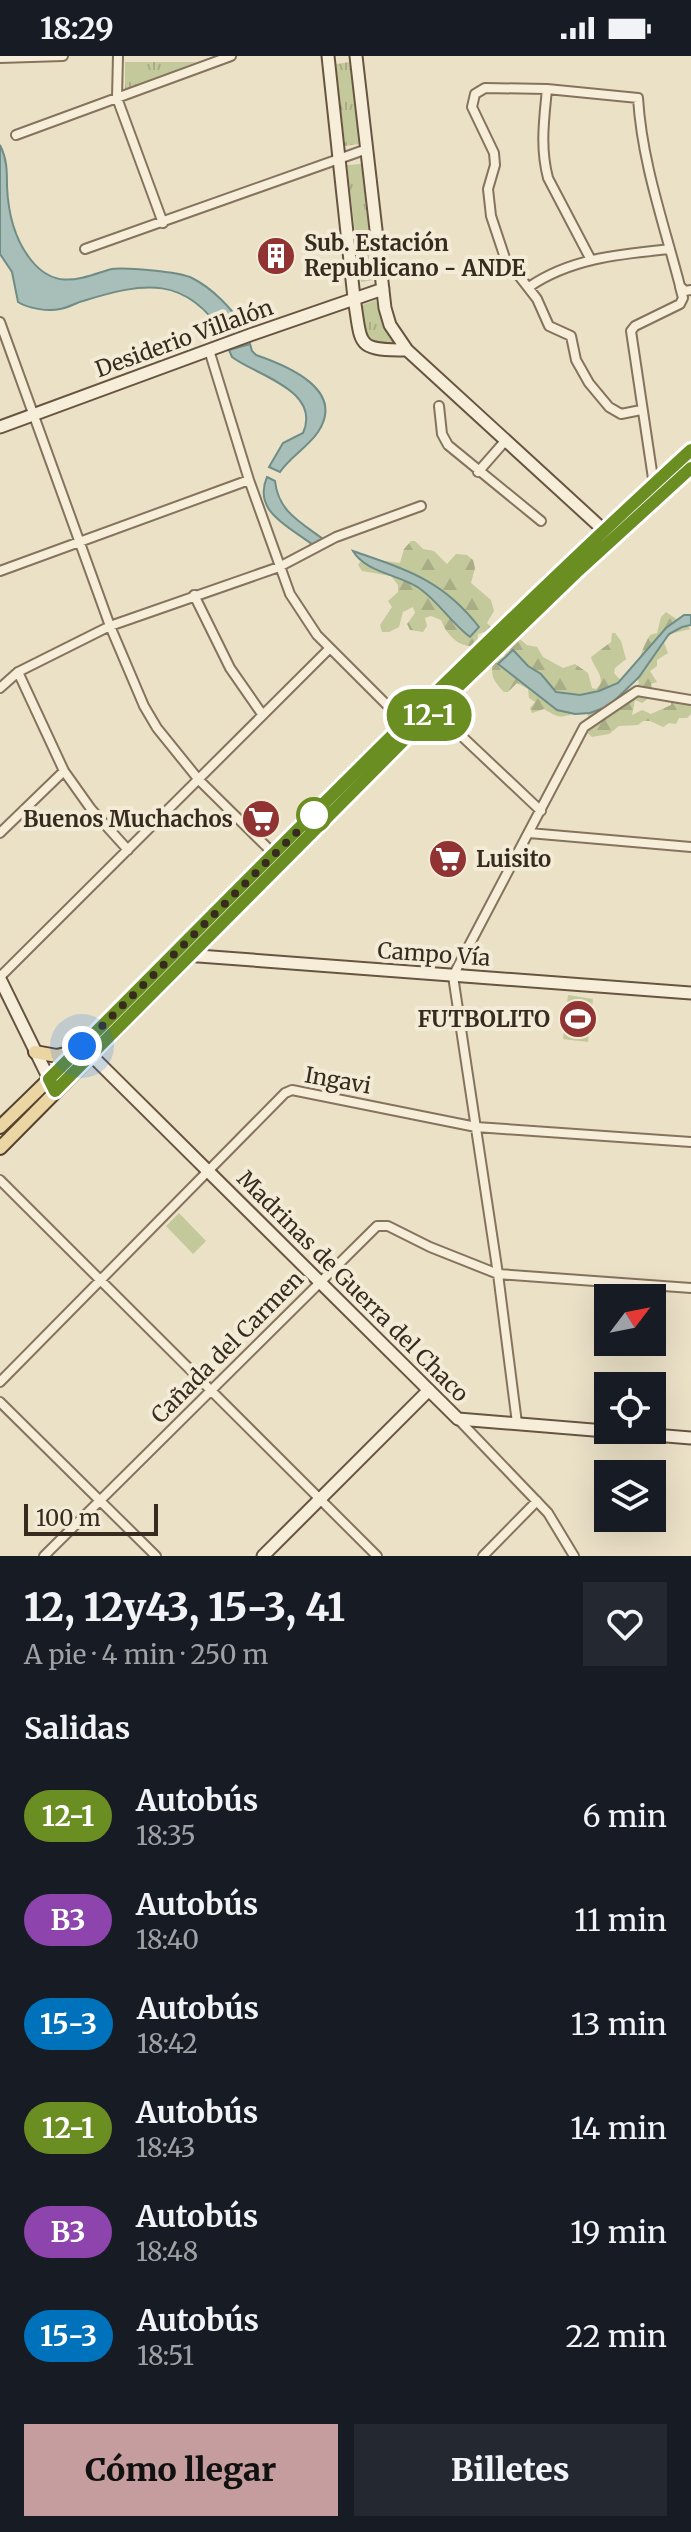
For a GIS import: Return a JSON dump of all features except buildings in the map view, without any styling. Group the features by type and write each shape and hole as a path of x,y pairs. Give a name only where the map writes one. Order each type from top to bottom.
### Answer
{"main road":[{"path":"0,1148 76,1051 434,710 478,660 608,534 653,484 691,450"},
{"path":"608,534 658,498 691,468"},
{"path":"340,797 405,723 478,660"},
{"path":"0,1127 91,1055 190,955 278,858"},
{"path":"35,1052 57,1056 76,1051"}],"street":[{"path":"0,58 63,56"},
{"path":"118,56 117,98 163,223"},
{"path":"16,135 231,56"},
{"path":"328,56 354,298 364,343 377,350 407,350"},
{"path":"356,56 383,289 390,325 407,350 608,534"},
{"path":"641,410 621,414 609,407 580,367 573,340 568,333 549,326 537,299 505,258 491,216 488,189 495,165 494,153 472,107 475,94 485,88 547,89 638,98 646,156 683,298 680,304 635,326 631,331 641,410 658,498"},
{"path":"547,89 541,146 544,163 548,178 591,260"},
{"path":"85,249 367,149"},
{"path":"529,287 551,274 609,254 670,249"},
{"path":"680,286 685,291 691,290"},
{"name":"Desiderio Villalón","path":"0,427 383,289"},
{"path":"0,322 110,626 144,706 157,728 199,780 278,858"},
{"path":"209,350 279,567 302,614 329,649 405,723"},
{"path":"439,406 442,434 448,445 541,521"},
{"path":"478,472 506,440"},
{"path":"0,571 249,480"},
{"path":"0,688 18,672 110,626 279,567 336,537 421,506"},
{"path":"194,595 230,668 262,714"},
{"path":"52,1085 0,978 329,649"},
{"path":"18,672 64,771 91,809 128,850"},
{"path":"517,1423 453,976 584,727 637,691 691,700"},
{"path":"434,710 541,811"},
{"path":"0,833 64,771"},
{"path":"529,833 691,847"},
{"name":"Campo Vía","path":"175,954 691,993"},
{"name":"Madrinas de Guerra del Chaco","path":"91,1055 458,1419 537,1501 557,1526 574,1556"},
{"name":"Ingavi","path":"0,1382 292,1090 476,1127 691,1142"},
{"path":"0,1180 377,1556"},
{"name":"Cañada del Carmen","path":"44,1556 372,1228 383,1225 498,1274 691,1288"},
{"path":"263,1556 429,1390"},
{"path":"0,1402 156,1556"},
{"path":"458,1419 691,1438"},
{"path":"483,1556 537,1501"}],"green space":[{"path":"125,62 197,62 125,90"},
{"path":"350,62 359,144 345,146 336,64"},
{"path":"361,164 374,280 361,282 347,165"},
{"path":"376,300 383,326 397,346 372,340 366,330 362,305"},
{"path":"411,541 423,549 434,551 447,564 456,554 467,555 473,560 475,568 471,583 491,600 494,611 487,623 495,631 478,634 477,645 459,643 446,631 441,620 431,616 425,618 427,626 423,632 410,630 407,624 415,613 413,607 403,612 399,627 382,632 380,625 392,607 388,601 398,592 398,585 391,576 362,571 358,565 360,562 378,560 400,563 404,549"},
{"path":"666,612 691,629 673,633 663,640 668,653 657,660 657,666 650,671 657,682 651,684 653,695 642,703 635,700 632,715 642,710 651,714 671,705 671,699 679,694 691,706 691,714 687,718 679,718 676,724 669,723 663,727 643,721 638,725 619,726 609,734 592,737 584,730 589,720 587,713 563,717 544,709 532,713 530,708 535,702 529,698 528,689 517,683 504,692 493,678 494,661 504,657 510,640 517,637 527,645 537,647 543,657 563,668 575,664 588,673 592,688 596,689 601,681 591,657 611,642 612,633 615,633 621,641 626,659 615,668 614,673 628,688 630,695 639,683 638,665 644,646 650,635 657,633 661,617"},
{"name":"FUTBOLITO","path":"568,995 593,999 588,1042 563,1039"},
{"path":"179,1213 206,1241 193,1254 166,1226"}],"water":[{"path":"0,145 6,165 13,225 25,252 40,269 58,279 68,280 115,269 150,270 186,276 214,293 245,327 224,335 195,302 162,288 125,290 55,310 38,309 18,302 12,272 0,254"},
{"path":"250,344 256,355 310,382 325,404 325,417 318,432 280,472 269,467 283,443 303,433 306,418 303,406 295,395 232,357 229,350"},
{"path":"267,477 275,481 285,508 323,539 313,545 276,517 265,500"},
{"path":"353,551 407,571 438,587 479,627 470,637 419,588 374,569"},
{"path":"684,615 691,615 691,625 669,634 639,677 609,706 590,713 557,710 498,664 513,650 556,692 580,695 599,691 618,683 666,628"}],"bus line":[{"name":"12-1","path":"691,450 603,529 458,671 49,1079 55,1091 434,710 579,570 691,468"}],"place":[{"name":"Sub. Estación Republicano - ANDE","path":"276,256"},
{"name":"Buenos Muchachos","path":"261,819"},
{"name":"Luisito","path":"448,859"},
{"name":"FUTBOLITO","path":"578,1019"}],"route":[{"path":"82,1046 316,813 314,815"}]}
